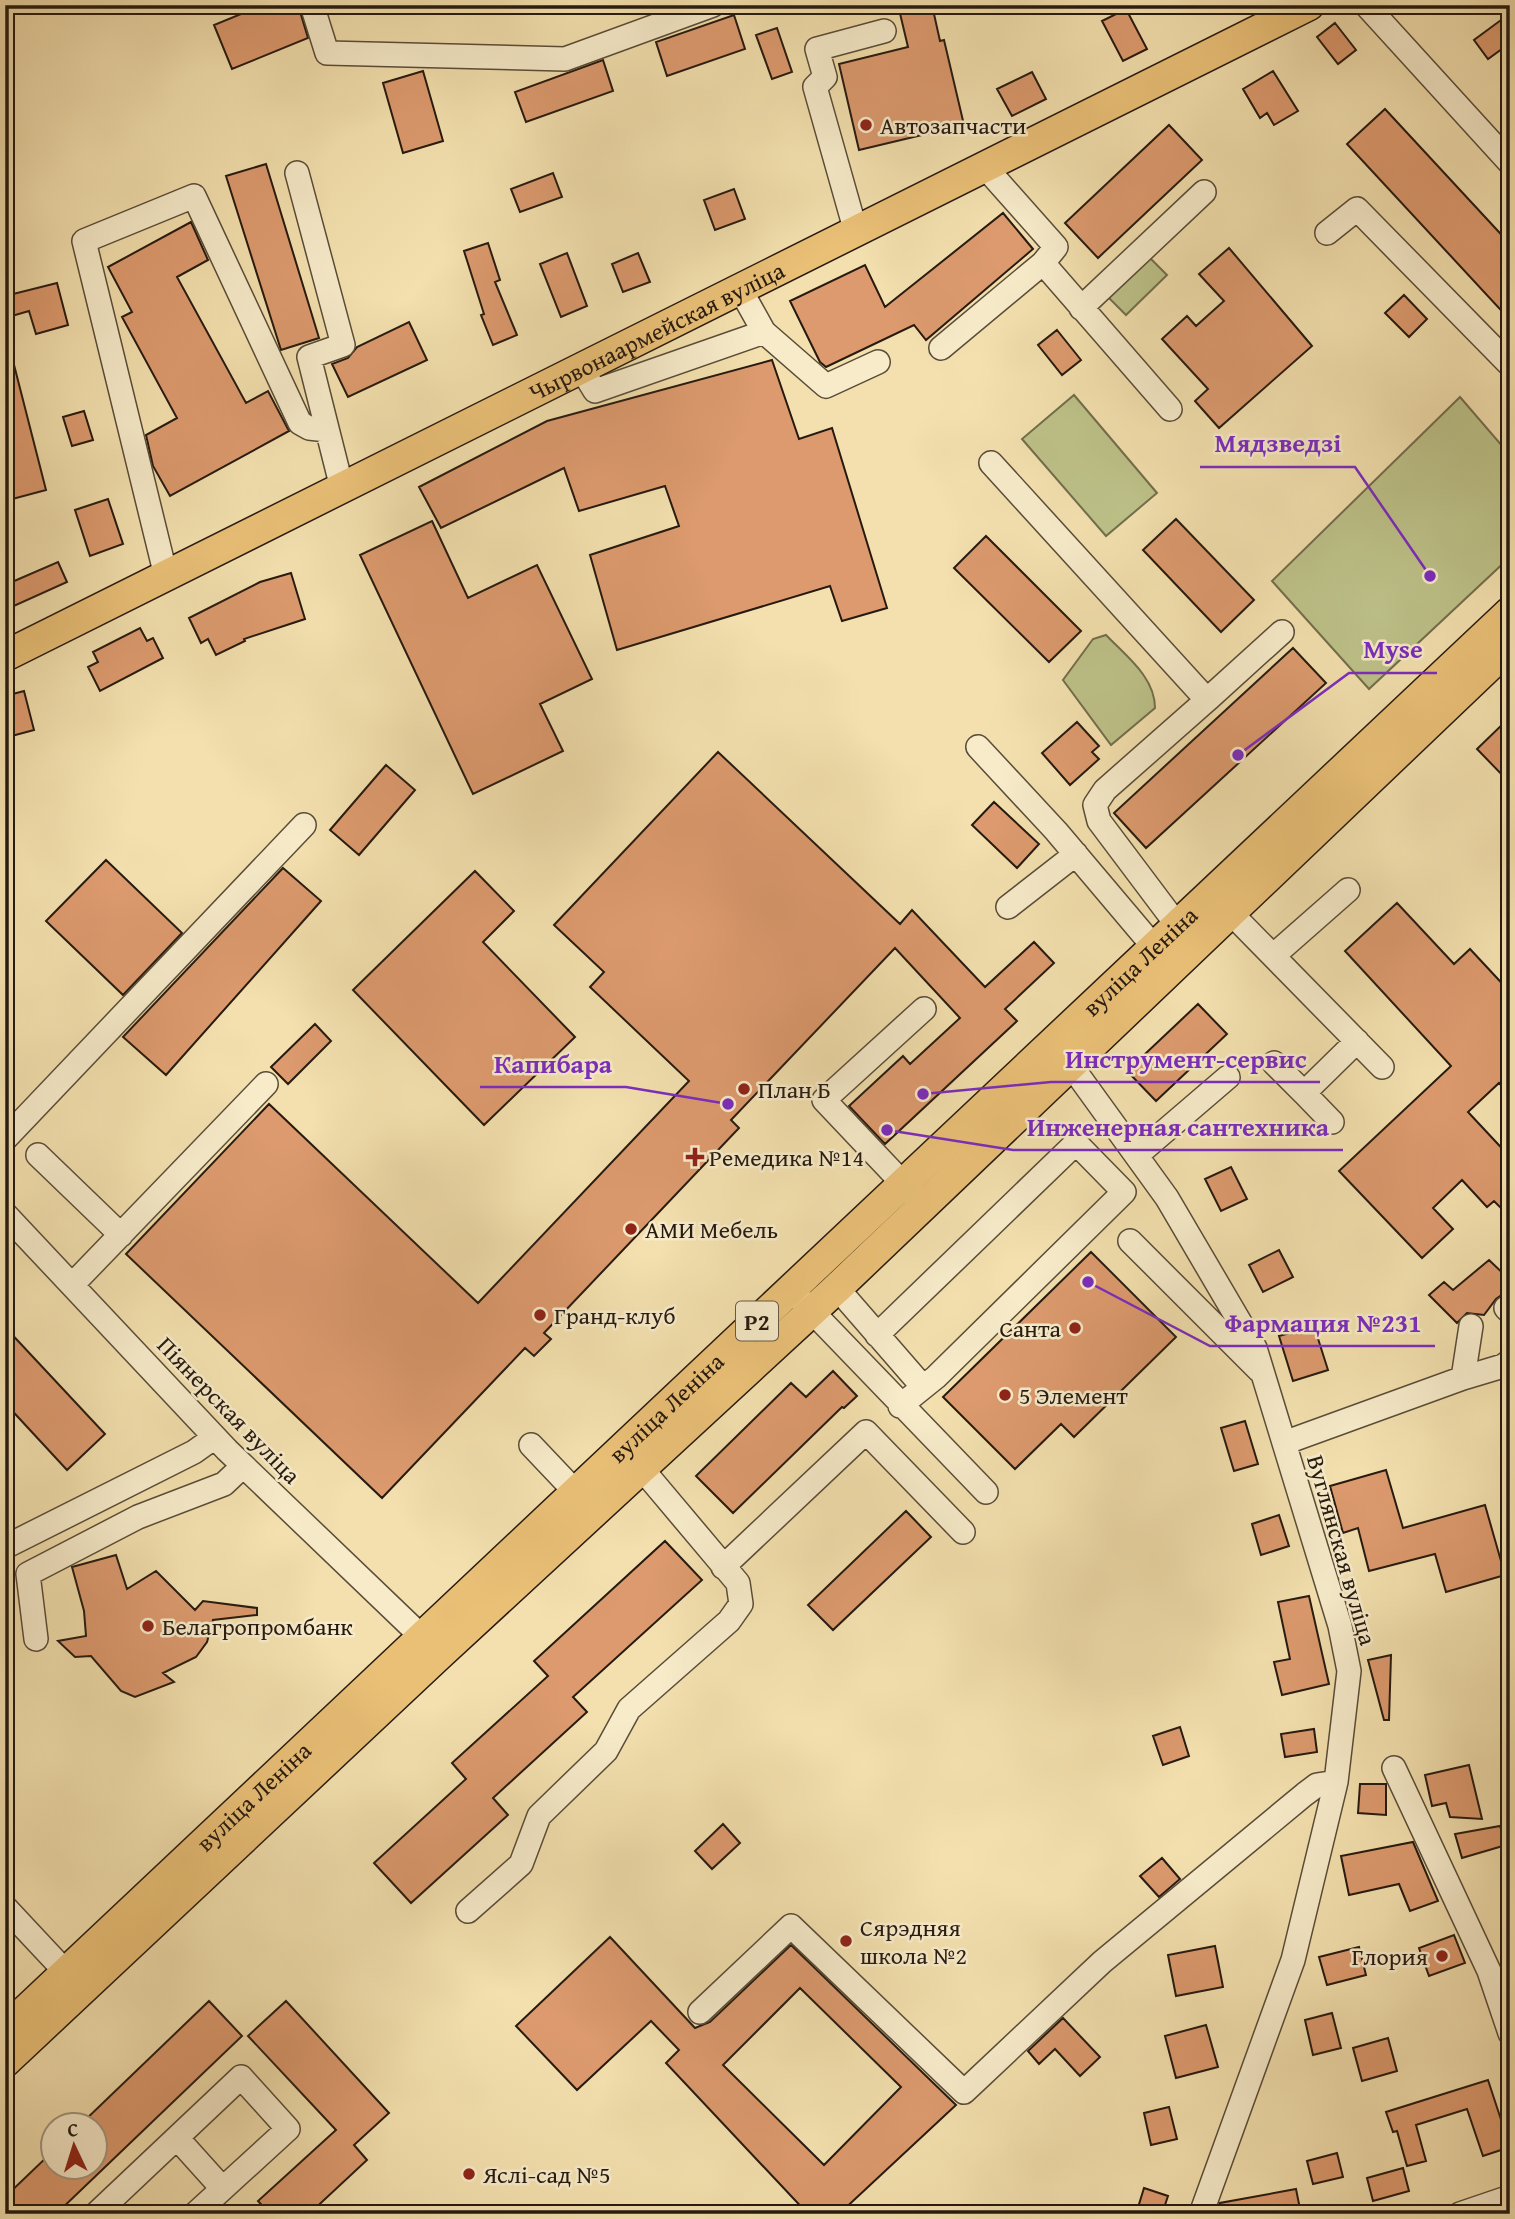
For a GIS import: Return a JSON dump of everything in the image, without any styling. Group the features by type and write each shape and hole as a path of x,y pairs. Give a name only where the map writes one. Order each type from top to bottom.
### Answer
{"main road":[{"name":"Чырвонаармейская вуліца","path":"5,656 1309,5"},
{"name":"вуліца Леніна","path":"1220,903 1510,612"},
{"name":"вуліца Леніна","path":"586,1502 622,1448 791,1289 913,1194 1220,903 1510,646"},
{"name":"вуліца Леніна","path":"1061,1054 1154,947 1185,936"},
{"name":"вуліца Леніна","path":"5,2062 75,1981 430,1645 586,1502 643,1469 837,1288 913,1194"},
{"name":"вуліца Леніна","path":"5,2030 75,1981"}],"street":[{"path":"312,5 327,53 565,59 713,5"},
{"path":"1366,5 1510,163"},
{"path":"856,232 816,88 825,77 817,49 884,30"},
{"path":"941,348 1043,263 1056,247 985,167"},
{"path":"297,173 342,345 309,358 342,488"},
{"path":"1082,308 1204,192"},
{"path":"166,576 84,241 194,197 300,423 309,428 327,430"},
{"path":"1327,233 1357,209 1510,365"},
{"path":"1043,263 1170,409"},
{"path":"740,289 764,332 826,386 878,362"},
{"path":"581,369 595,391 764,332"},
{"path":"991,463 1207,700"},
{"path":"1185,936 1098,821 1095,805 1105,790 1282,632"},
{"path":"978,747 1076,854 1154,947"},
{"path":"5,1139 304,825"},
{"path":"1008,907 1076,854"},
{"path":"1273,956 1348,890"},
{"path":"1220,903 1382,1067"},
{"path":"913,1194 824,1100 924,1009"},
{"path":"1304,1093 1357,1041"},
{"name":"Вуглянская вуліца","path":"1061,1054 1167,1198 1255,1348 1340,1626 1349,1671 1336,1782 1293,1960 1201,2214"},
{"path":"1274,1063 1332,1122"},
{"path":"1137,1155 1228,1077"},
{"path":"73,1284 266,1084"},
{"path":"877,1335 1076,1143 1124,1192 901,1406"},
{"path":"38,1156 121,1235"},
{"name":"Піянерская вуліца","path":"5,1214 243,1466 430,1645"},
{"path":"1130,1241 1263,1374"},
{"path":"837,1288 923,1387"},
{"path":"791,1289 986,1492"},
{"path":"1463,1378 1471,1326"},
{"path":"1284,1443 1503,1366 1510,1360"},
{"path":"723,1567 866,1432 963,1532"},
{"path":"5,1547 194,1452 215,1437"},
{"path":"531,1445 586,1502"},
{"path":"468,1912 521,1864 539,1816 606,1751 629,1709 729,1621 741,1604 738,1583 643,1469 622,1448"},
{"path":"36,1639 28,1574 138,1517 224,1484 243,1466"},
{"path":"1394,1768 1489,1971 1510,2033"},
{"path":"700,2012 791,1926 964,2092 1124,1945 1305,1794 1317,1785 1336,1782"},
{"path":"6,1909 75,1981"},
{"path":"96,2214 241,2077 288,2129 212,2204 177,2138"},
{"path":"1460,2214 1510,2197"}],"green space":[{"path":"1149,257 1167,275 1126,315 1108,297"},
{"path":"1074,395 1157,493 1106,536 1022,439"},
{"path":"1460,397 1510,455 1510,557 1369,689 1272,581"},
{"path":"1106,635 1145,677 1154,697 1155,708 1111,745 1063,680 1093,639"}],"building":[{"path":"263,5 298,5 308,38 232,69 214,25"},
{"path":"898,5 932,5 940,41 944,40 964,125 859,150 839,64 908,47"},
{"path":"1126,9 1147,49 1123,61 1102,21"},
{"path":"734,15 745,49 667,76 656,42"},
{"path":"1501,20 1510,31 1510,43 1488,59 1474,40"},
{"path":"1335,23 1356,50 1338,64 1317,37"},
{"path":"777,28 792,72 772,79 756,35"},
{"path":"603,60 613,91 526,122 515,92"},
{"path":"423,71 443,141 403,153 383,83"},
{"path":"1273,71 1298,111 1274,125 1267,113 1260,118 1243,89"},
{"path":"1032,72 1046,99 1012,116 997,89"},
{"path":"1385,109 1510,244 1510,320 1347,144"},
{"path":"1169,125 1202,160 1098,258 1065,223"},
{"path":"266,164 319,338 281,350 226,176"},
{"path":"553,173 562,197 520,212 511,189"},
{"path":"734,189 745,219 715,230 704,200"},
{"path":"1003,213 1033,249 926,340 914,325 826,367 820,362 790,301 865,265 885,307"},
{"path":"191,222 208,260 177,277 246,403 268,391 289,431 170,496 153,466 146,435 177,418 122,317 132,312 108,267"},
{"path":"488,243 500,280 495,282 517,335 493,345 481,315 484,314 464,251"},
{"path":"1229,248 1312,346 1219,428 1195,401 1208,389 1162,339 1187,316 1196,326 1224,301 1199,274"},
{"path":"567,253 587,306 561,317 540,264"},
{"path":"638,253 650,282 623,292 612,264"},
{"path":"57,283 68,325 36,334 29,311 5,318 5,296"},
{"path":"1404,295 1427,319 1409,337 1385,313"},
{"path":"409,322 427,360 348,397 332,364 348,358 357,347"},
{"path":"1057,330 1081,360 1062,375 1038,345"},
{"path":"5,357 12,357 46,490 5,501"},
{"path":"772,360 799,439 832,428 887,608 842,621 830,586 617,650 590,555 679,526 665,486 579,511 564,468 441,528 419,487 547,421"},
{"path":"84,411 93,440 72,446 63,417"},
{"path":"108,499 123,544 90,556 75,510"},
{"path":"1176,519 1254,600 1221,632 1143,550"},
{"path":"432,521 468,598 537,565 592,679 540,704 563,751 473,794 360,555"},
{"path":"986,536 1081,631 1049,662 954,568"},
{"path":"58,562 67,582 5,610 5,585"},
{"path":"291,573 305,619 244,639 245,641 216,655 208,639 201,643 189,618 260,582"},
{"path":"140,628 147,641 153,638 163,658 100,691 88,667 98,662 93,652"},
{"path":"1293,648 1326,683 1146,848 1114,813"},
{"path":"24,691 34,730 8,737 5,696"},
{"path":"1510,717 1510,783 1477,749"},
{"path":"1077,722 1099,746 1092,752 1099,759 1070,785 1042,753"},
{"path":"718,752 900,924 912,910 985,987 1034,942 1054,963 1005,1009 1017,1021 885,1144 849,1106 903,1056 910,1064 960,1018 895,948 731,1120 739,1128 544,1333 551,1339 534,1356 525,1348 382,1498 126,1254 269,1104 478,1303 689,1081 590,987 604,972 554,925"},
{"path":"386,765 415,790 359,855 330,830"},
{"path":"994,802 1039,844 1017,868 972,825"},
{"path":"106,860 182,933 123,995 46,921"},
{"path":"283,868 321,901 166,1075 123,1037"},
{"path":"475,871 514,911 483,942 575,1037 484,1125 353,990"},
{"path":"1397,903 1454,964 1470,949 1510,992 1510,1094 1499,1083 1468,1112 1510,1157 1510,1217 1494,1201 1487,1207 1462,1180 1433,1208 1453,1229 1422,1258 1339,1171 1451,1066 1345,951"},
{"path":"1198,1004 1227,1034 1156,1101 1127,1071"},
{"path":"315,1024 331,1041 288,1084 271,1067"},
{"path":"1231,1167 1247,1199 1221,1211 1205,1179"},
{"path":"1279,1250 1293,1277 1263,1292 1249,1265"},
{"path":"1091,1252 1176,1337 1074,1437 1061,1424 1015,1469 943,1397"},
{"path":"1489,1260 1510,1280 1510,1289 1496,1299 1484,1315 1467,1313 1457,1323 1429,1295 1444,1282 1453,1290"},
{"path":"1314,1326 1328,1370 1293,1381 1279,1336"},
{"path":"5,1327 105,1434 67,1470 5,1403"},
{"path":"833,1371 857,1396 842,1407 733,1513 696,1476 791,1383 806,1397"},
{"path":"1245,1421 1258,1464 1234,1471 1221,1428"},
{"path":"1386,1470 1403,1528 1485,1505 1505,1575 1446,1592 1435,1554 1369,1571 1358,1528 1343,1533 1330,1486"},
{"path":"906,1511 931,1537 833,1630 808,1605"},
{"path":"1279,1515 1289,1546 1261,1555 1252,1524"},
{"path":"665,1541 702,1580 573,1697 587,1712 493,1798 508,1815 411,1903 374,1863 466,1779 452,1763 548,1676 534,1661"},
{"name":"Белагропромбанк","path":"116,1555 127,1589 156,1571 195,1610 203,1601 257,1608 257,1615 213,1620 207,1642 196,1657 163,1673 174,1682 135,1697 121,1691 91,1656 75,1657 58,1641 86,1636 84,1611 72,1567"},
{"path":"1309,1596 1329,1684 1282,1695 1274,1662 1290,1659 1278,1602"},
{"path":"1391,1655 1389,1720 1384,1720 1368,1660"},
{"path":"1180,1727 1189,1756 1163,1765 1153,1736"},
{"path":"1314,1729 1317,1752 1285,1757 1281,1734"},
{"path":"1469,1765 1482,1819 1450,1817 1446,1803 1432,1806 1425,1775"},
{"path":"1360,1784 1386,1784 1386,1815 1358,1813"},
{"path":"723,1824 740,1843 712,1869 695,1851"},
{"path":"1500,1826 1506,1845 1462,1858 1455,1834"},
{"path":"1413,1842 1438,1901 1410,1911 1399,1884 1349,1895 1341,1856"},
{"path":"1162,1858 1180,1879 1159,1897 1140,1876"},
{"name":"Глория","path":"1454,1935 1465,1963 1429,1976 1419,1948"},
{"path":"610,1937 695,2028 710,2022 791,1945 956,2105 839,2214 808,2214 666,2063 679,2050 651,2021 577,2090 516,2026","holes":["800,1988 901,2087 824,2165 723,2065"]},
{"path":"1215,1946 1223,1987 1176,1996 1168,1955"},
{"path":"1359,1947 1366,1975 1327,1985 1319,1957"},
{"path":"209,2001 242,2036 108,2164 108,2110 96,2110"},
{"path":"286,2001 389,2113 354,2145 367,2160 309,2214 270,2214 258,2201 336,2130 248,2036"},
{"path":"1332,2013 1341,2048 1313,2055 1305,2020"},
{"path":"1063,2018 1100,2057 1080,2076 1055,2049 1039,2064 1028,2051"},
{"path":"1206,2025 1218,2067 1176,2078 1165,2036"},
{"path":"1388,2038 1397,2071 1362,2081 1353,2048"},
{"path":"1488,2080 1510,2147 1483,2156 1467,2109 1416,2125 1426,2161 1407,2166 1397,2131 1393,2132 1386,2112"},
{"path":"1169,2107 1177,2139 1151,2145 1144,2113"},
{"path":"1337,2153 1343,2177 1313,2184 1307,2161"},
{"path":"38,2165 38,2180 92,2180 56,2214 22,2214 5,2197"},
{"path":"1403,2168 1409,2191 1373,2201 1367,2178"},
{"path":"1144,2188 1168,2196 1162,2214 1136,2214"},
{"path":"1296,2189 1301,2214 1216,2214 1220,2203"}],"place":[{"name":"Автозапчасти","path":"866,125"},
{"name":"Мядзведзі","path":"1430,576"},
{"name":"Myse","path":"1238,755"},
{"name":"План Б","path":"744,1089"},
{"name":"Инструмент-сервис","path":"923,1094"},
{"name":"Капибара","path":"728,1104"},
{"name":"Инженерная сантехника","path":"887,1130"},
{"name":"Ремедика №14","path":"695,1157"},
{"name":"АМИ Мебель","path":"631,1229"},
{"name":"Фармация №231","path":"1088,1282"},
{"name":"Гранд-клуб","path":"540,1315"},
{"name":"Санта","path":"1075,1328"},
{"name":"5 Элемент","path":"1005,1395"},
{"name":"Белагропромбанк","path":"148,1626"},
{"name":"Сярэдняя школа №2","path":"846,1941"},
{"name":"Глория","path":"1442,1956"},
{"name":"Яслі-сад №5","path":"469,2174"}]}
